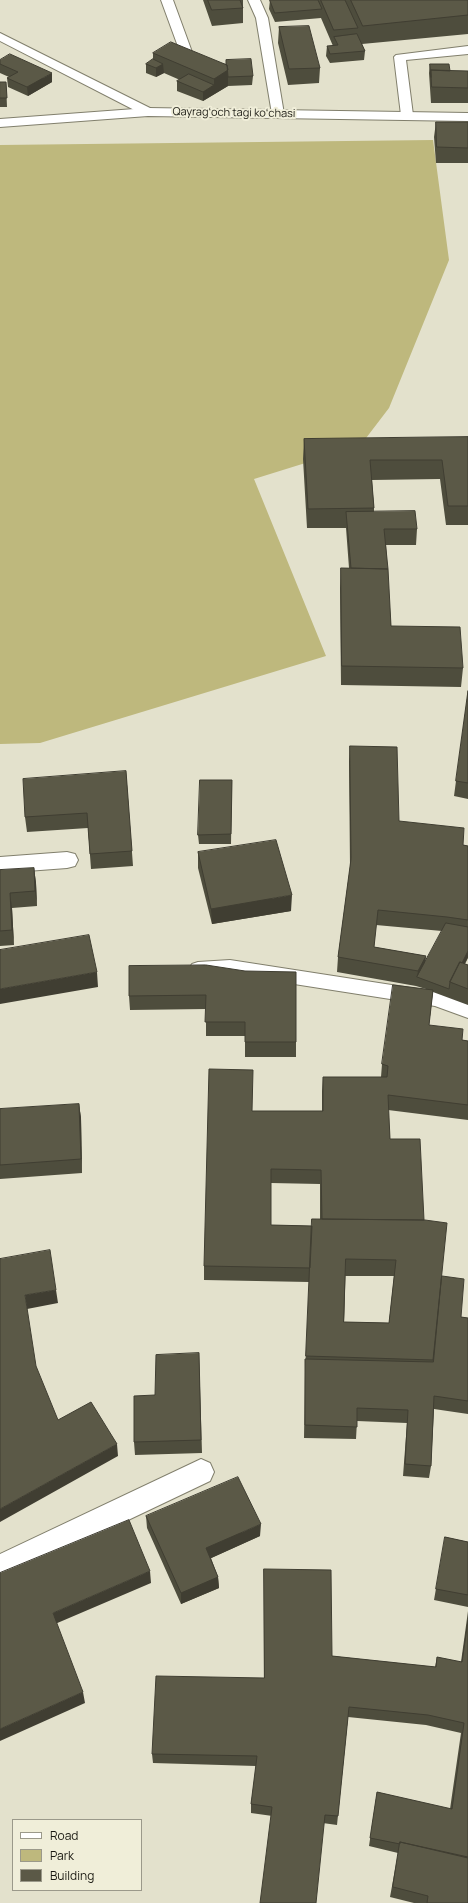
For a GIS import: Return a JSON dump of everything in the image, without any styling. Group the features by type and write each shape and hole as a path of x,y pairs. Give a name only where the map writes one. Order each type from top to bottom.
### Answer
{"street":[{"name":"Qayragʻoch tagi koʻchasi","path":"0,123 148,112 468,116"},
{"path":"0,865 67,860"},
{"path":"0,1568 201,1472"}],"lane":[{"path":"167,0 186,52"},
{"path":"254,0 262,18 278,114"},
{"path":"0,36 148,112"},
{"path":"407,115 400,57 468,50"},
{"path":"179,970 230,967 437,999 468,1011"}],"green space":[{"path":"433,140 449,260 389,408 360,446 254,479 326,656 40,743 0,744 0,145"}],"building":[{"path":"208,0 240,0 243,8 212,10"},
{"path":"270,0 318,0 322,9 275,13"},
{"path":"321,0 345,0 358,28 334,30"},
{"path":"351,0 468,0 468,15 363,26"},
{"path":"309,26 320,68 289,69 279,27"},
{"path":"357,34 365,51 330,54 327,46 338,45 334,37"},
{"path":"171,42 227,65 228,70 214,79 153,53"},
{"path":"10,54 52,73 27,87 7,78 18,72 0,64 0,60"},
{"path":"153,59 163,64 156,68 146,64"},
{"path":"251,59 253,76 228,77 226,60"},
{"path":"430,64 449,64 450,71 431,70 431,77"},
{"path":"431,70 468,71 468,88 432,87"},
{"path":"189,74 214,85 203,92 177,81"},
{"path":"0,82 6,82 7,98 0,98"},
{"path":"436,122 468,122 468,148 437,147"},
{"path":"468,437 468,506 448,506 442,460 370,460 374,508 308,509 304,439"},
{"path":"415,511 417,529 384,529 388,569 351,568 346,512"},
{"path":"341,568 388,569 391,626 460,627 463,668 342,666"},
{"path":"468,691 468,783 456,781"},
{"path":"350,746 397,747 399,821 464,828 463,845 468,846 468,920 378,910 374,947 426,956 418,971 338,957 351,859"},
{"path":"126,771 132,851 90,854 87,813 25,817 23,779"},
{"path":"200,780 232,780 231,834 198,835"},
{"path":"276,840 292,895 211,909 198,852"},
{"path":"34,868 35,891 10,893 12,930 0,931 0,870"},
{"path":"446,923 468,927 468,951 462,963 460,962 450,982 449,989 417,977"},
{"path":"89,935 97,972 0,989 0,950"},
{"path":"460,962 468,965 468,989 450,982"},
{"path":"206,965 245,971 296,972 296,1042 245,1042 245,1022 205,1022 206,995 129,996 129,966"},
{"path":"393,985 433,990 429,1025 463,1029 462,1040 468,1041 468,1105 388,1095 390,1139 420,1139 424,1220 322,1219 321,1170 271,1169 271,1225 312,1226 310,1268 204,1266 209,1069 253,1070 252,1111 323,1111 323,1077 387,1077 388,1066 382,1064"},
{"path":"79,1104 81,1159 0,1165 0,1109"},
{"path":"312,1219 425,1220 447,1223 433,1360 306,1356","holes":["346,1259 396,1260 389,1323 344,1322"]},
{"path":"50,1250 56,1290 25,1295 36,1366 58,1420 91,1402 117,1444 0,1509 0,1259"},
{"path":"442,1276 464,1279 461,1317 468,1318 468,1401 434,1396 431,1466 405,1464 408,1410 357,1408 357,1427 305,1425 305,1359 433,1362"},
{"path":"199,1353 201,1440 134,1442 134,1396 155,1395 156,1355"},
{"path":"238,1477 261,1524 206,1548 218,1577 181,1593 146,1516"},
{"path":"129,1520 150,1571 53,1613 83,1692 0,1729 0,1573"},
{"path":"445,1537 468,1542 468,1595 436,1589"},
{"path":"264,1569 331,1570 332,1656 436,1667 437,1657 462,1662 468,1620 468,1857 400,1842 400,1844 370,1838 377,1792 452,1809 464,1723 428,1715 349,1707 338,1816 325,1815 316,1903 260,1903 272,1807 251,1804 257,1756 152,1754 156,1676 264,1678"},
{"path":"400,1842 468,1858 468,1903 427,1903 428,1896 393,1887"}]}
